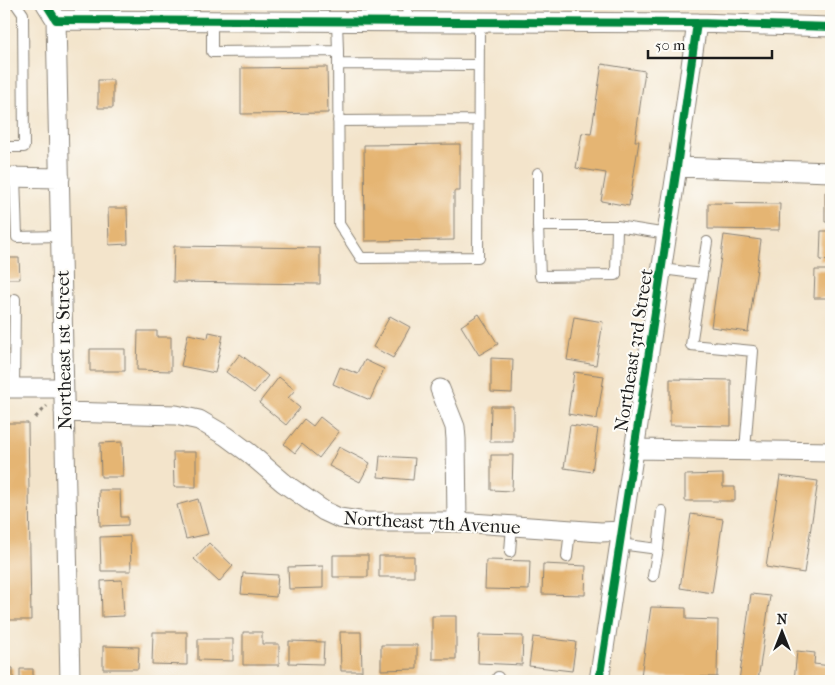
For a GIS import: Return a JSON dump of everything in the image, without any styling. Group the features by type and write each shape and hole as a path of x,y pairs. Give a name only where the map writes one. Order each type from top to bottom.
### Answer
{"street":[{"path":"46,4 56,20 337,21 408,13 479,22 697,23 831,27"},
{"name":"Northeast 1st Street","path":"56,20 70,681"},
{"name":"Northeast 3rd Street","path":"599,681 678,167 697,23"},
{"path":"678,167 831,172"},
{"path":"10,177 60,178"},
{"path":"9,388 63,388"},
{"path":"440,389 455,427 457,522"},
{"name":"Northeast 7th Avenue","path":"64,412 176,415 199,420 226,436 249,453 284,483 324,511 339,518 366,522 457,522 512,525 601,532 621,537"},
{"path":"634,449 831,452"}],"lane":[{"path":"4,147 24,147 23,14 16,4"},
{"path":"212,20 212,52 338,51"},
{"path":"337,21 339,224 361,258 478,257 479,22"},
{"path":"338,64 478,64"},
{"path":"338,121 478,120"},
{"path":"538,173 540,276 616,275 617,226"},
{"path":"10,177 17,237 60,236"},
{"path":"538,226 617,226 667,234"},
{"path":"707,242 691,345 752,351 745,450"},
{"path":"662,269 702,274"},
{"path":"9,388 15,299"},
{"path":"654,576 662,510"},
{"path":"510,552 512,525"},
{"path":"568,557 570,530"},
{"path":"621,537 658,549"}],"building":[{"path":"602,64 645,71 635,141 639,141 629,206 601,201 606,173 576,168 582,133 591,134"},
{"path":"327,67 328,113 241,114 241,68"},
{"path":"98,80 113,80 113,108 98,108"},
{"path":"460,144 460,191 454,191 454,240 365,241 364,145"},
{"path":"825,192 831,192 831,222 825,222"},
{"path":"708,203 780,204 779,230 708,229"},
{"path":"108,208 127,208 128,244 109,245"},
{"path":"821,231 831,231 831,261 820,260"},
{"path":"724,235 761,240 748,332 711,327"},
{"path":"174,246 320,248 320,284 173,282"},
{"path":"4,258 19,258 20,279 4,279"},
{"path":"815,270 831,270 831,298 814,298"},
{"path":"479,314 498,344 479,355 461,326"},
{"path":"390,316 410,327 393,358 373,347"},
{"path":"574,317 603,322 596,365 567,360"},
{"path":"138,331 157,331 157,337 171,337 171,371 137,370"},
{"path":"209,332 223,335 215,373 181,366 188,334 208,338"},
{"path":"90,349 125,349 125,371 90,371"},
{"path":"240,354 268,376 254,393 226,372"},
{"path":"491,358 513,359 512,393 491,392"},
{"path":"365,360 384,369 370,400 333,384 340,367 358,374"},
{"path":"574,372 604,376 597,419 568,414"},
{"path":"279,377 295,390 288,398 300,408 286,425 259,403"},
{"path":"670,379 731,380 731,426 670,425"},
{"path":"491,406 513,406 513,442 490,442"},
{"path":"320,417 339,432 319,458 302,444 295,453 284,444 304,419 313,426"},
{"path":"4,423 28,423 31,620 4,620"},
{"path":"570,425 598,429 592,472 564,468"},
{"path":"122,442 123,477 101,477 100,443"},
{"path":"339,447 370,463 360,482 329,466"},
{"path":"173,452 196,452 196,487 174,487"},
{"path":"491,455 513,455 512,491 491,490"},
{"path":"380,456 415,458 413,480 378,477"},
{"path":"723,474 723,487 735,487 735,501 685,501 685,475"},
{"path":"780,476 818,481 804,573 766,567"},
{"path":"99,490 120,490 121,517 128,517 128,525 100,526"},
{"path":"198,499 208,534 186,539 177,505"},
{"path":"691,514 723,519 712,593 680,588"},
{"path":"130,536 131,571 101,571 100,537"},
{"path":"209,543 233,566 219,582 194,559"},
{"path":"333,555 368,555 368,577 333,577"},
{"path":"379,556 414,556 414,577 379,577"},
{"path":"486,560 530,561 529,590 485,589"},
{"path":"543,564 586,566 585,595 542,594"},
{"path":"323,566 323,588 289,589 288,567"},
{"path":"243,573 278,575 276,597 241,594"},
{"path":"122,580 124,616 102,617 101,581"},
{"path":"751,594 770,596 758,681 739,681"},
{"path":"651,607 686,608 686,619 718,620 717,677 641,676"},
{"path":"432,616 456,616 456,659 432,659"},
{"path":"153,632 187,632 187,665 152,664"},
{"path":"243,632 262,632 262,644 279,644 279,665 243,665"},
{"path":"340,632 361,632 362,671 341,671"},
{"path":"479,635 523,636 522,665 478,663"},
{"path":"533,637 576,642 572,671 529,666"},
{"path":"198,639 233,639 233,661 198,660"},
{"path":"289,641 324,642 323,664 289,663"},
{"path":"381,645 417,645 417,669 381,670"},
{"path":"103,646 139,647 138,669 103,669"},
{"path":"797,651 815,653 814,664 831,666 831,681 794,681"},
{"path":"4,667 13,668 13,681 4,681"},
{"path":"20,669 33,669 33,681 20,681"}],"cycle path":[{"path":"46,4 56,20 697,23 831,27"},
{"path":"599,681 697,23"}]}
